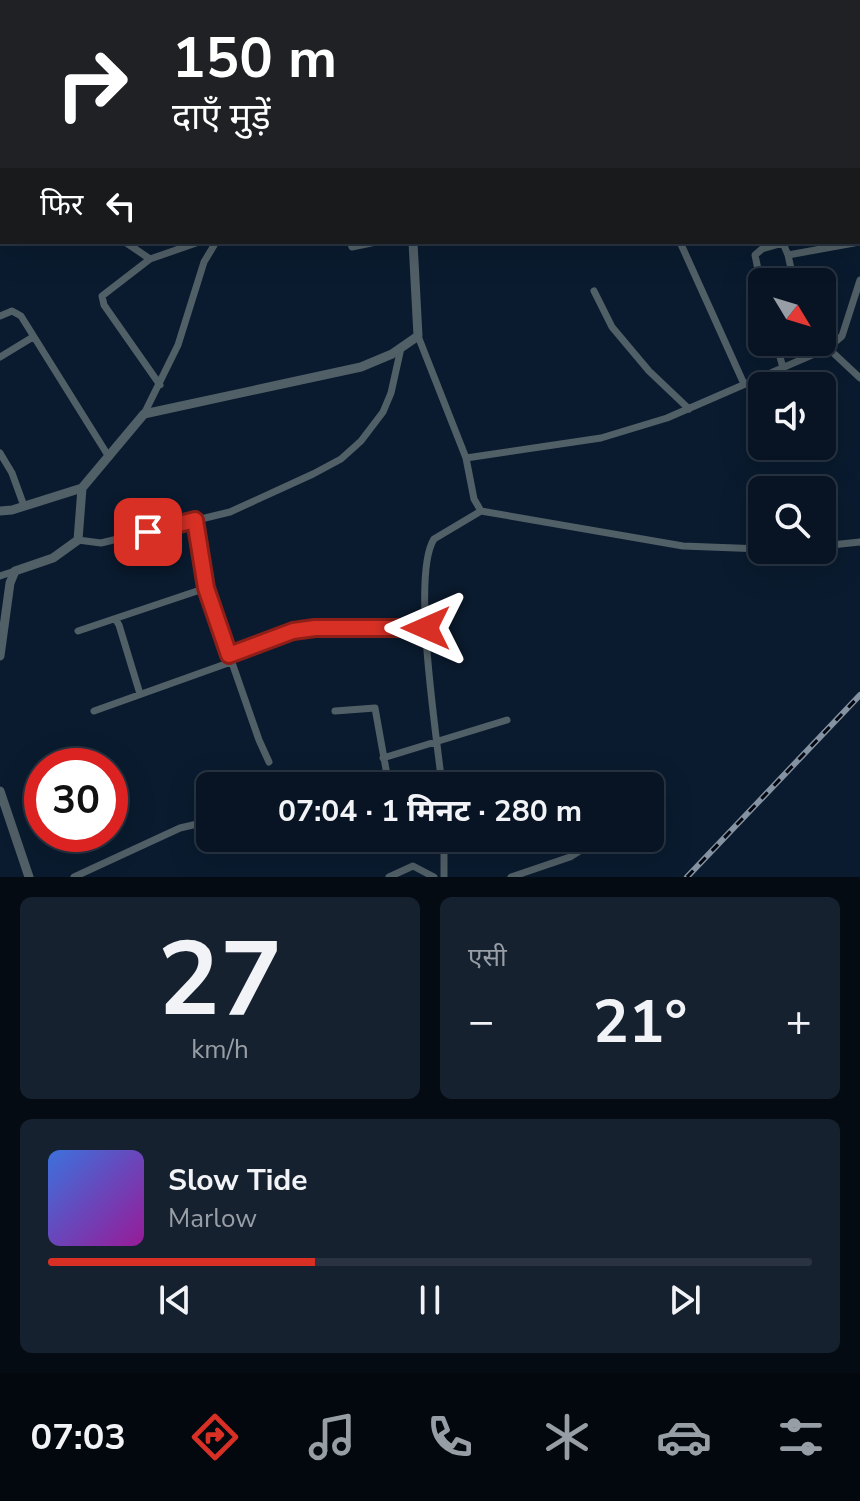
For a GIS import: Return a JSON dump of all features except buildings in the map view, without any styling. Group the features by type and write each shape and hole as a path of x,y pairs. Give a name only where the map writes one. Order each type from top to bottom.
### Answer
{"street":[{"path":"128,244 150,259"},
{"path":"160,385 104,305 102,296 150,259 193,244"},
{"path":"0,511 82,488 144,414 178,345 204,262 215,244"},
{"path":"413,244 418,336 466,458 474,499 481,511"},
{"path":"681,244 744,384"},
{"path":"758,268 755,255 772,244"},
{"path":"783,244 791,268"},
{"path":"788,255 849,244"},
{"path":"836,341 842,336 860,280"},
{"path":"594,291 612,327 649,371 689,409"},
{"path":"0,316 12,311 19,314 109,457"},
{"path":"144,414 361,367 401,348 418,336"},
{"path":"0,357 33,337"},
{"path":"0,576 53,558 78,540 101,543 230,512 341,459 361,441 383,412 391,393 401,348"},
{"path":"780,356 783,368"},
{"path":"466,458 601,438 667,418 810,356"},
{"path":"836,356 860,378"},
{"path":"0,453 12,473 24,506"},
{"path":"78,540 82,488"},
{"path":"441,772 424,589 431,544 439,535 481,511 683,546 748,548"},
{"path":"195,520 206,588 269,762"},
{"path":"836,545 860,542"},
{"path":"0,656 10,583 15,571"},
{"path":"78,631 206,588"},
{"path":"116,620 140,694"},
{"path":"94,711 293,631 315,628 426,628"},
{"path":"335,711 375,708 386,772"},
{"path":"383,758 507,720"},
{"path":"0,791 29,877"},
{"path":"74,877 180,828 196,824"},
{"path":"444,852 444,877"},
{"path":"511,877 578,852"},
{"path":"389,877 413,866 434,877"}],"railway":[{"path":"687,877 860,695"}],"route":[{"path":"148,532 195,520 206,588 229,655 293,631 315,628 426,628"}]}
